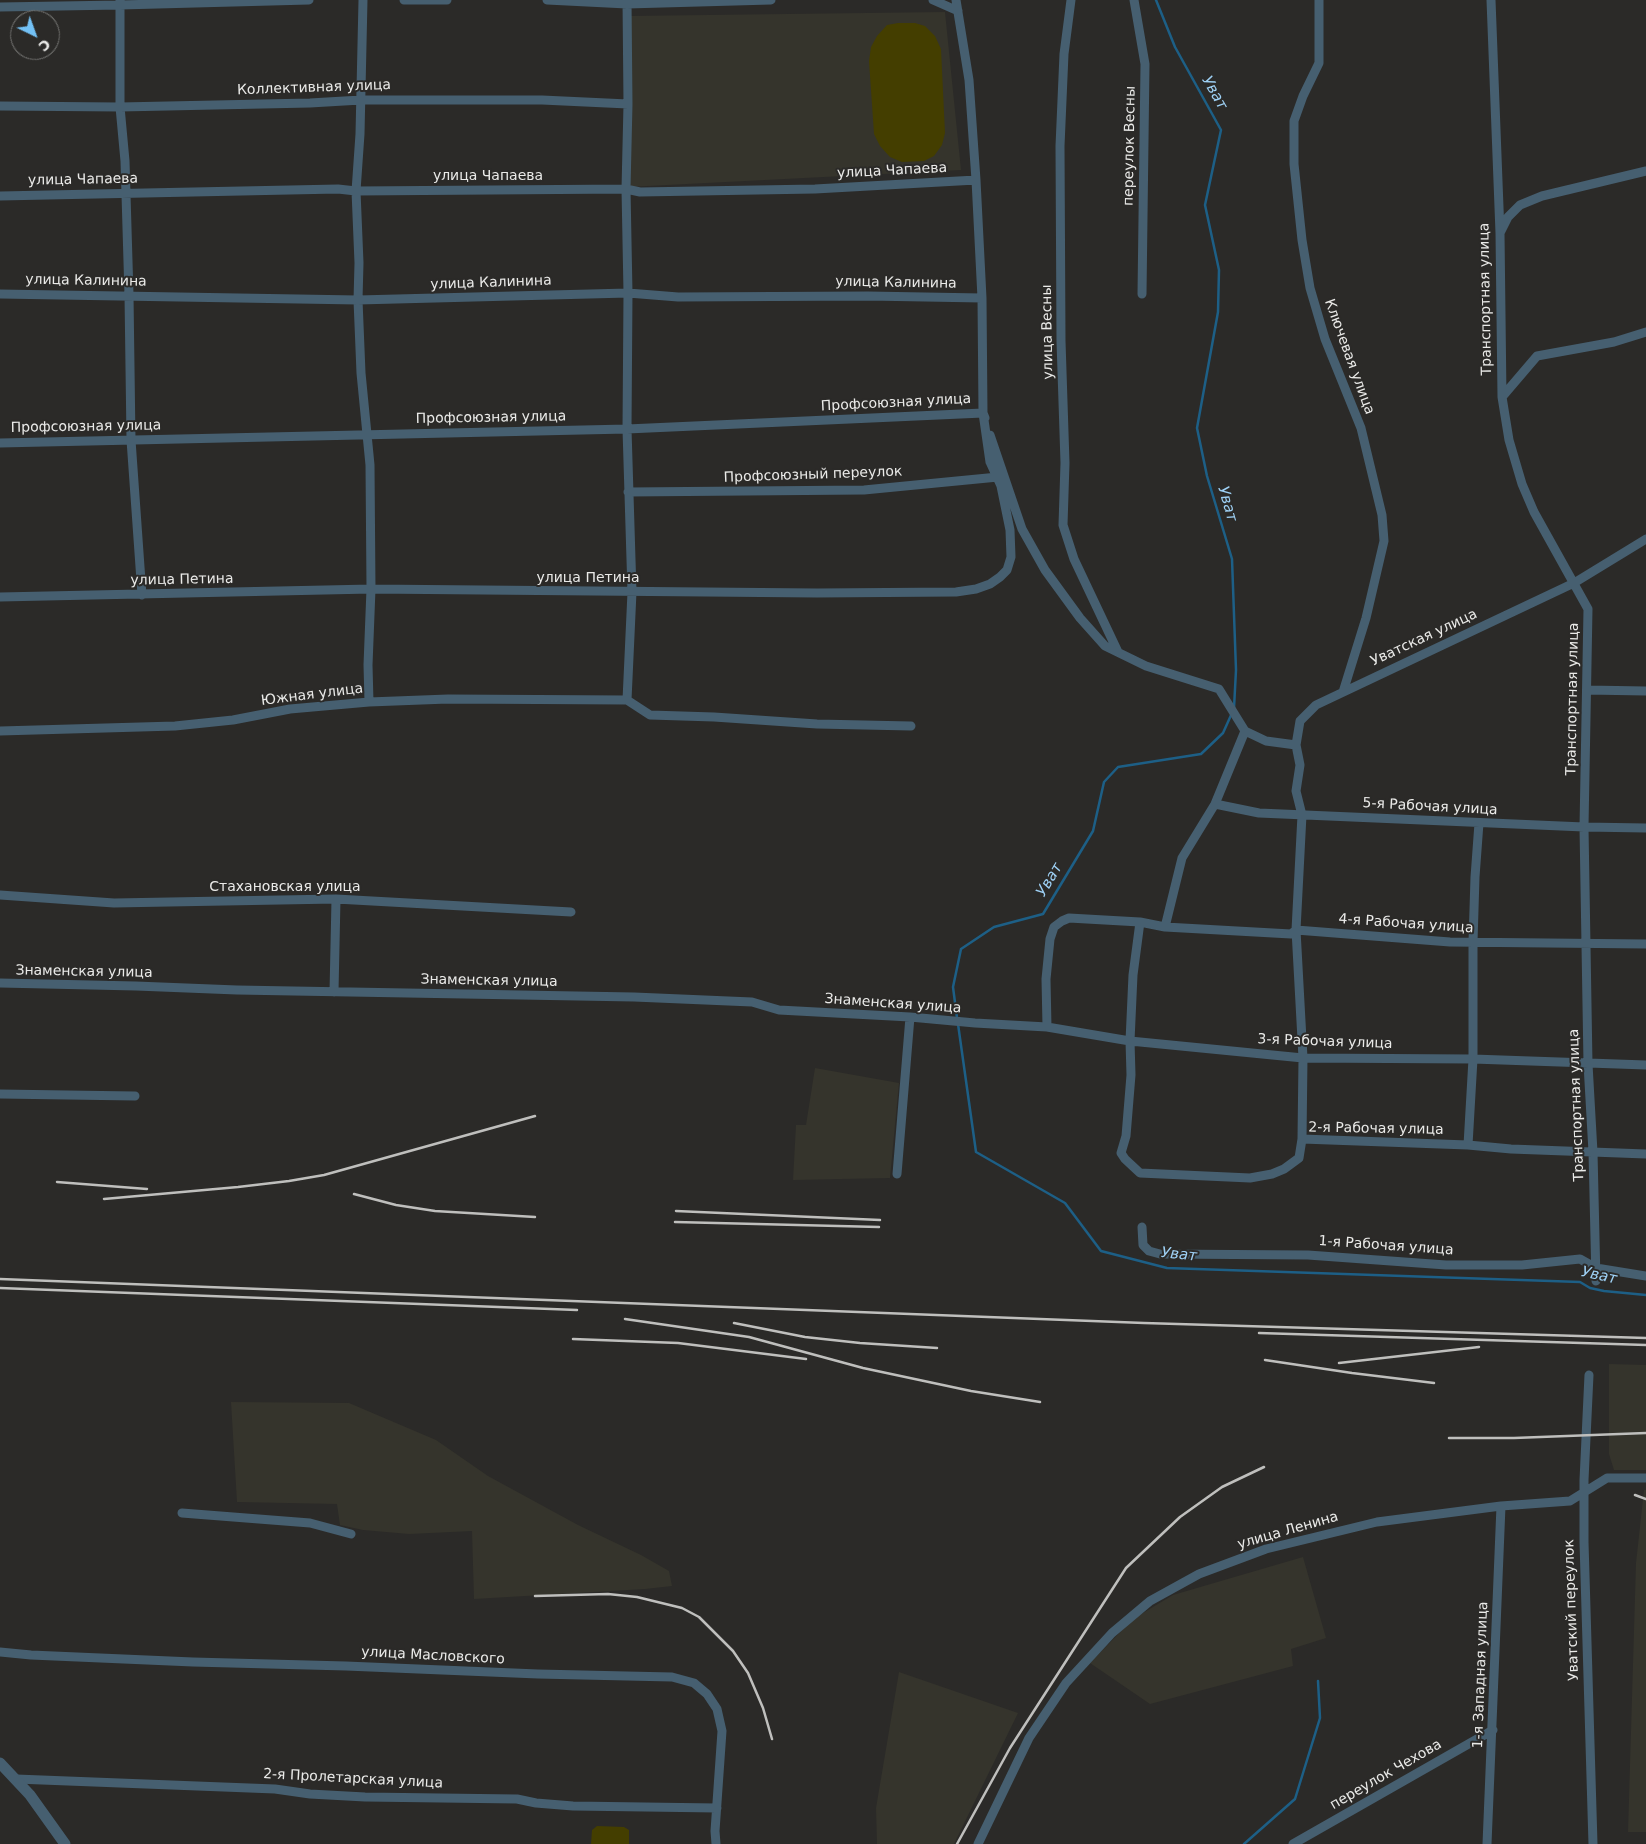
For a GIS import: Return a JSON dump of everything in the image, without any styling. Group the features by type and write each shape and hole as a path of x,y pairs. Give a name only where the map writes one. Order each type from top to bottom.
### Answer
{"street":[{"path":"0,7 309,0"},
{"path":"363,0 361,100 356,191 361,373 370,465 371,589 368,665 369,702"},
{"path":"404,0 447,0"},
{"path":"547,0 627,2 771,0"},
{"path":"933,0 958,11"},
{"path":"956,0 969,80 976,180 982,298 983,413 1022,529 1045,570 1080,618 1105,646 1146,666 1219,689 1245,731 1266,741 1296,745"},
{"name":"улица Весны","path":"1071,0 1064,54 1060,146 1061,341 1065,463 1063,525 1074,559 1118,652"},
{"name":"переулок Весны","path":"1134,0 1145,64 1142,294"},
{"name":"Ключевая улица","path":"1318,0 1319,63 1303,96 1294,121 1294,164 1302,240 1310,288 1325,339 1361,428 1382,515 1384,541 1366,618 1342,692"},
{"name":"Транспортная улица","path":"1491,0 1500,233 1502,397 1509,440 1522,484 1534,512 1588,609 1584,827 1588,1064 1593,1152 1596,1281"},
{"path":"627,2 628,104 626,189 628,293 626,429 632,592 628,700 650,715 817,724 912,726"},
{"path":"120,3 120,107 126,193 131,440 142,595"},
{"name":"Коллективная улица","path":"0,106 120,107 310,103 361,100 542,100 628,104"},
{"path":"1500,233 1508,217 1520,205 1542,196 1646,171"},
{"name":"улица Чапаева","path":"0,196 338,189 356,191 626,189 640,192 805,189 976,180"},
{"name":"улица Калинина","path":"0,294 358,300 628,293 678,296 982,298"},
{"path":"1502,397 1537,356 1614,342 1646,332"},
{"name":"Профсоюзная улица","path":"0,442 626,429 983,413"},
{"name":"улица Петина","path":"0,597 371,589 632,592 956,592 990,584 1007,570 1011,557 1010,530 998,477 990,462 983,413"},
{"name":"Профсоюзный переулок","path":"628,492 864,490 998,477"},
{"name":"Уватская улица","path":"1302,1139 1303,1058 1296,930 1302,815 1296,791 1300,765 1296,745 1300,721 1316,705 1574,584 1646,539"},
{"path":"1587,690 1646,691"},
{"name":"Южная улица","path":"0,731 175,726 234,720 290,709 369,702 448,699 628,700"},
{"path":"1165,927 1182,858 1215,804 1245,731"},
{"name":"5-я Рабочая улица","path":"1215,804 1260,813 1646,828"},
{"path":"1468,1145 1473,1059 1475,877 1479,823"},
{"name":"Стахановская улица","path":"0,895 114,903 336,899 570,912"},
{"path":"334,992 336,899"},
{"name":"4-я Рабочая улица","path":"1047,1027 1046,979 1050,939 1054,927 1069,918 1140,922 1165,927 1291,934 1296,930 1473,942 1646,944"},
{"path":"1130,1041 1133,975 1140,922"},
{"name":"Знаменская улица","path":"0,984 744,1001 779,1010 910,1017 975,1023"},
{"path":"897,1174 910,1017"},
{"name":"3-я Рабочая улица","path":"975,1023 1047,1027 1130,1041 1303,1058 1473,1059 1646,1065"},
{"name":"2-я Рабочая улица","path":"1130,1041 1131,1075 1126,1136 1121,1153 1140,1172 1250,1178 1272,1174 1284,1169 1299,1158 1302,1139 1646,1154"},
{"path":"0,1094 135,1096"},
{"name":"1-я Рабочая улица","path":"1142,1227 1143,1245 1149,1251 1160,1254 1308,1255 1446,1265 1522,1264 1580,1259 1596,1268 1646,1276"},
{"name":"Уватский переулок","path":"1589,1375 1584,1492 1593,1844"},
{"name":"улица Ленина","path":"978,1844 1029,1738 1066,1683 1112,1633 1150,1601 1199,1574 1266,1549 1377,1522 1501,1506 1570,1501 1607,1478 1646,1478"},
{"name":"1-я Западная улица","path":"1487,1844 1501,1506"},
{"path":"182,1513 310,1523 352,1534"},
{"name":"улица Масловского","path":"0,1652 193,1662 672,1677 694,1683 707,1694 717,1709 722,1731 715,1831 716,1844"},
{"name":"переулок Чехова","path":"1293,1844 1493,1730"},
{"path":"0,1763 30,1795 65,1844"},
{"name":"2-я Пролетарская улица","path":"16,1778 275,1789 310,1794 517,1799 536,1803 574,1806 717,1808"}],"shaded area":[{"path":"945,12 961,170 628,187 628,16"},
{"path":"915,23 925,26 935,36 941,49 945,133 942,145 934,156 924,161 902,162 890,157 880,146 874,134 869,61 871,47 877,36 887,25"},
{"path":"815,1068 899,1083 890,1178 793,1180 796,1125 806,1125"},
{"path":"1609,1364 1646,1365 1646,1470 1614,1470 1609,1454"},
{"path":"231,1402 349,1403 436,1440 488,1476 578,1525 641,1555 669,1571 672,1586 474,1599 472,1531 409,1534 363,1530 340,1525 337,1504 237,1502"},
{"path":"1644,1490 1646,1490 1646,1832 1628,1832 1636,1563"},
{"path":"1303,1557 1326,1638 1291,1649 1293,1666 1150,1704 1090,1663 1133,1619 1173,1595"},
{"path":"899,1672 1018,1713 954,1844 877,1844 876,1808"},
{"path":"597,1826 624,1827 629,1830 629,1844 591,1844 592,1830"}],"waterway":[{"name":"Уват","path":"1156,0 1175,47 1221,130 1205,205 1219,270 1218,312 1197,428 1207,476 1232,559 1236,670 1234,708"},
{"name":"Уват","path":"957,1018 953,987 961,949 994,927 1043,914 1093,831 1104,782 1118,767 1201,754 1223,733 1232,713"},
{"name":"Уват","path":"958,1024 976,1152 1065,1203 1101,1251 1167,1268 1580,1282 1590,1288 1604,1291 1646,1295"},
{"path":"1244,1844 1295,1799 1320,1718 1318,1681"}],"railway":[{"path":"104,1199 238,1187 324,1175 535,1116"},
{"path":"57,1182 147,1189"},
{"path":"354,1194 396,1205 435,1211 535,1217"},
{"path":"676,1211 880,1220"},
{"path":"675,1222 879,1227"},
{"path":"0,1279 1144,1323 1646,1338"},
{"path":"0,1288 577,1310"},
{"path":"625,1319 749,1337 863,1368 971,1391 1040,1402"},
{"path":"734,1323 805,1337 937,1348"},
{"path":"1259,1333 1646,1345"},
{"path":"573,1339 678,1343 806,1359"},
{"path":"1339,1363 1479,1347"},
{"path":"1265,1360 1434,1383"},
{"path":"1449,1438 1514,1438 1646,1433"},
{"path":"957,1844 1010,1748 1126,1568 1180,1517 1222,1487 1264,1467"},
{"path":"1635,1495 1646,1499"},
{"path":"535,1596 608,1594 637,1597 682,1608 699,1617 733,1651 748,1673 763,1708 772,1739"}]}
